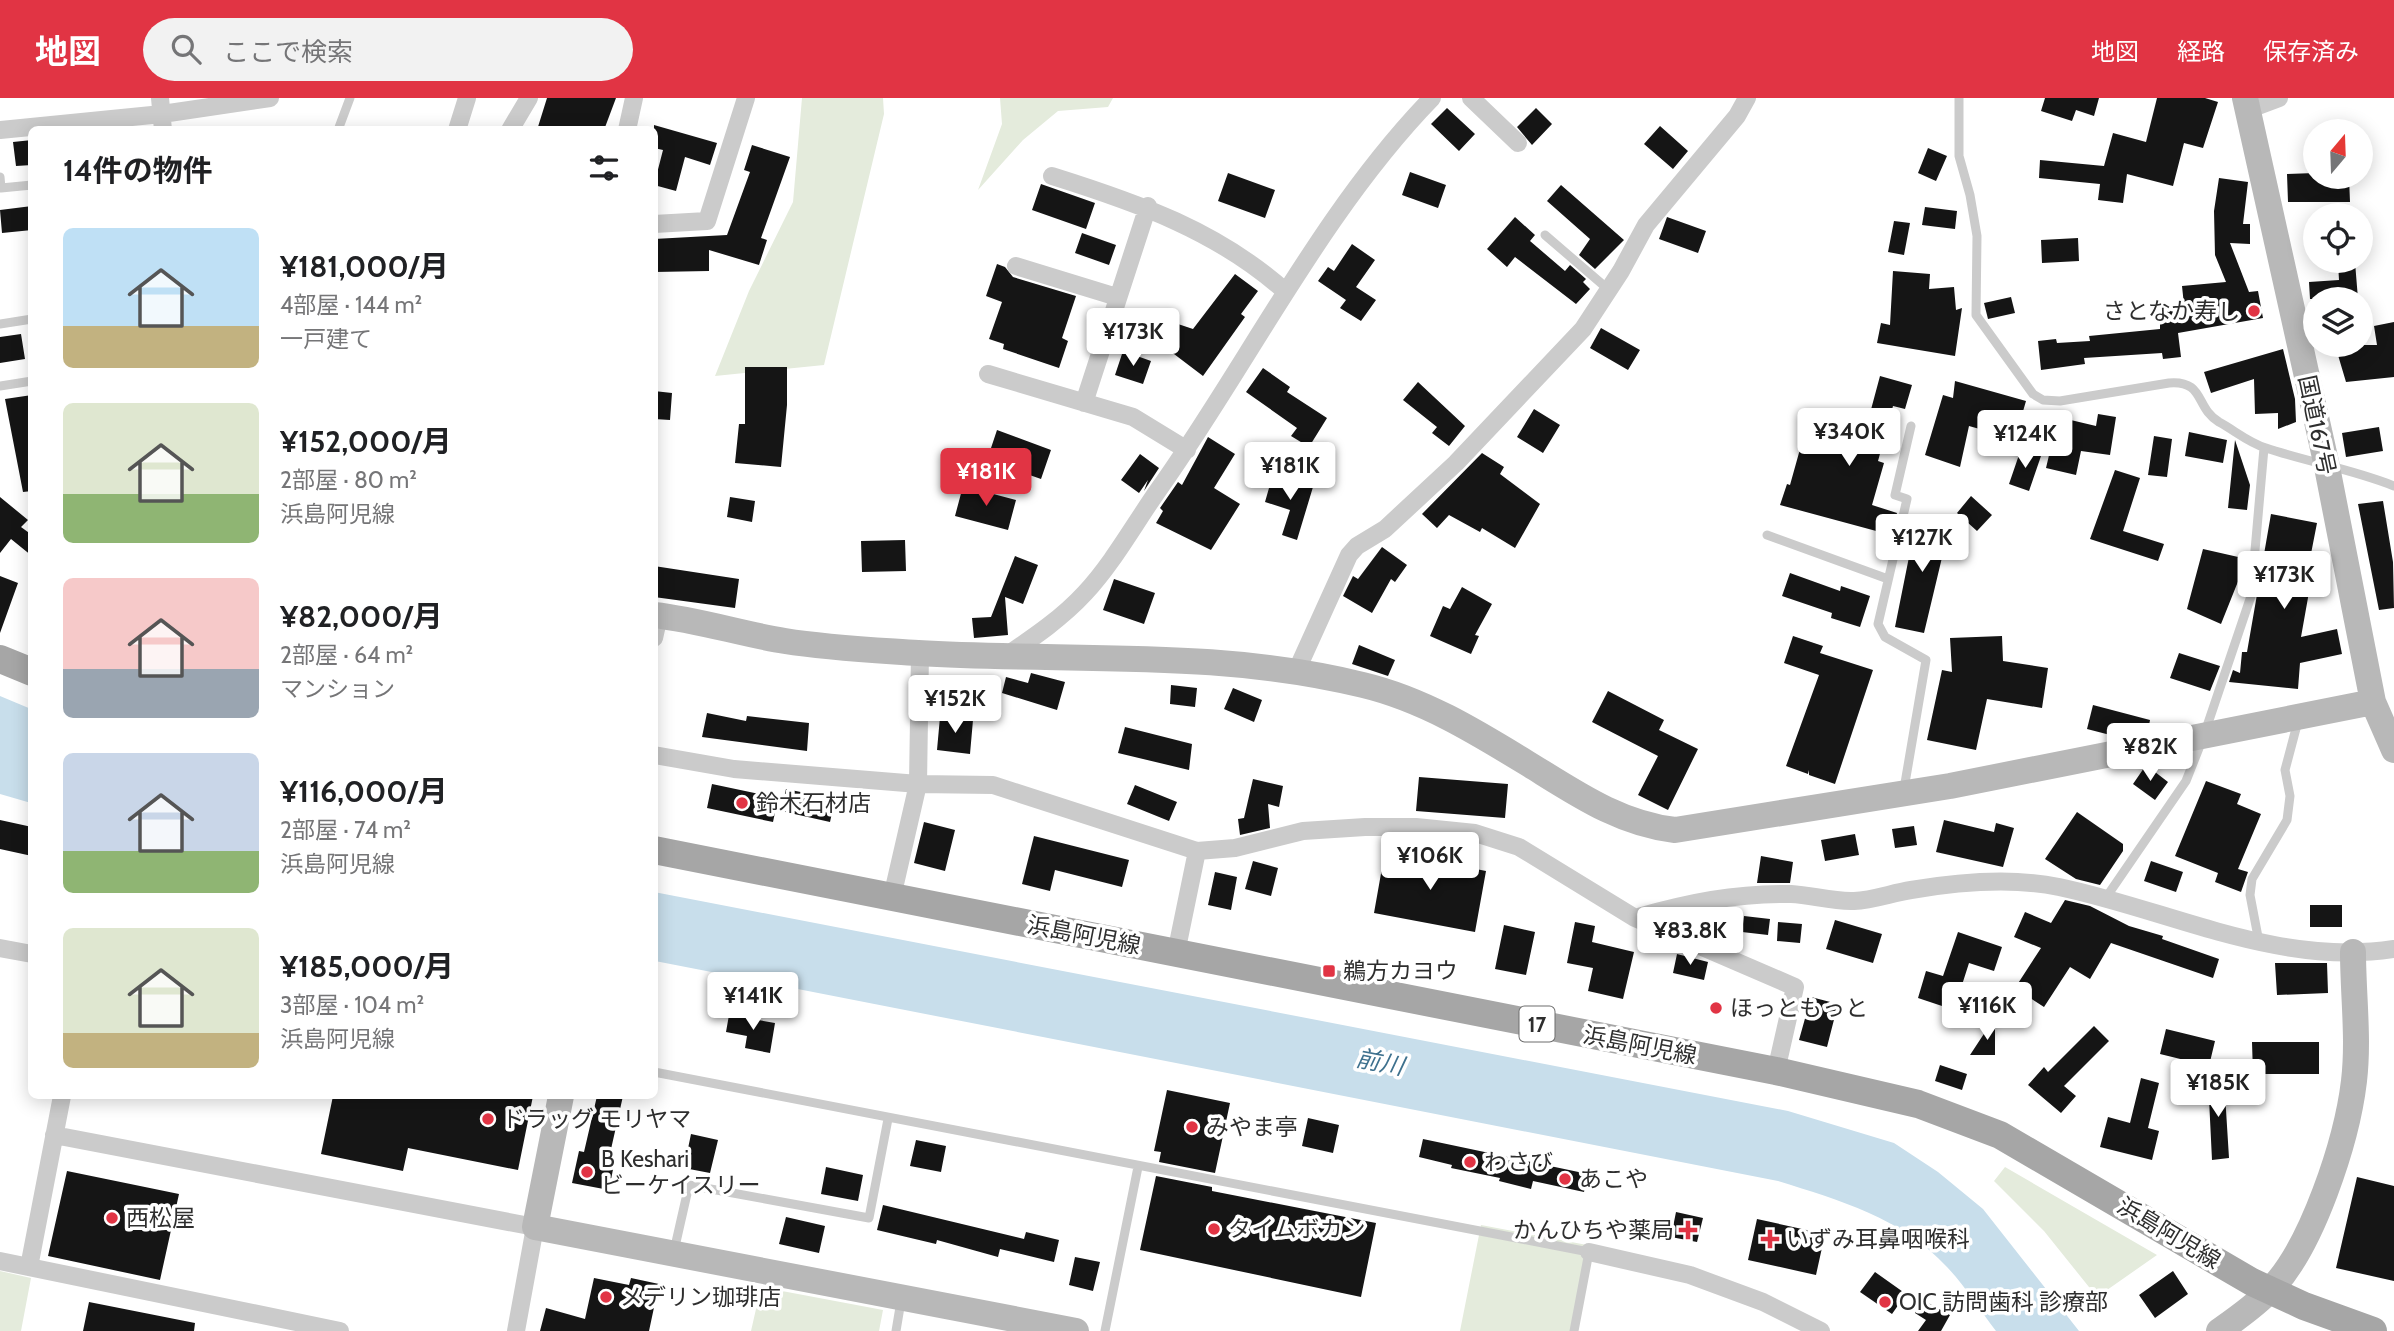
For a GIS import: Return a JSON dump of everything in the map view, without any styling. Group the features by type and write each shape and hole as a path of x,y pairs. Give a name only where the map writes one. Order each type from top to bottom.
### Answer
{"main road":[{"path":"0,659 28,670"},
{"name":"浜島阿児線","path":"658,851 1776,1071 1918,1104 2000,1135 2270,1291 2373,1331"}],"street":[{"path":"40,126 162,114 270,98"},
{"path":"458,126 467,98"},
{"path":"512,126 529,98"},
{"path":"627,126 634,98"},
{"path":"658,224 707,221 747,98"},
{"path":"1003,658 1042,632 1086,592 1187,450 1286,292 1369,172 1432,98"},
{"path":"1471,98 1518,143"},
{"path":"1296,673 1349,555 1357,546 1385,529 1456,463 1583,329 1646,225 1737,116 1747,98"},
{"path":"2246,104 2279,98"},
{"name":"国道167号","path":"2246,104 2326,462 2373,702 2394,750"},
{"path":"0,130 28,127"},
{"path":"1052,176 1148,206 1258,267 1286,292"},
{"path":"1084,403 1148,206"},
{"path":"1016,266 1117,297"},
{"path":"988,374 1133,417 1187,450"},
{"path":"658,623 786,641 920,653 1003,658 1198,661 1296,673 1367,686 1415,702 1476,732 1587,801 1652,827 1675,830 1903,794 2203,738 2373,702"},
{"path":"892,897 918,784 920,653"},
{"path":"658,756 734,769 918,784 993,785 1197,851 1235,848 1303,831 1416,827 1475,833 1519,847 1635,918 1795,987 1776,1071"},
{"path":"1176,953 1197,851"},
{"path":"1635,918 1689,902 1744,895 1793,894 1853,901 1964,881 2056,886 2259,944 2353,953 2394,949"},
{"path":"0,948 28,953"},
{"path":"2219,1331 2270,1291 2294,1260 2346,1129 2354,1078 2353,953"},
{"path":"29,1266 61,1099"},
{"path":"516,1331 560,1099"},
{"path":"54,1135 1076,1331"},
{"path":"1589,1252 1690,1275 1763,1302 1821,1331"},
{"path":"0,1261 341,1331"}],"lane":[{"path":"340,126 350,98"},
{"path":"1959,98 1959,156 1970,195 1977,236 1976,315 2033,394 2043,400 2060,401 2180,383 2196,391 2208,415 2264,448 2326,462 2394,486"},
{"path":"0,177 1,188 28,185"},
{"path":"1545,235 1609,290"},
{"path":"0,324 28,320"},
{"path":"0,386 28,382"},
{"path":"1903,794 1926,660 1879,631 1907,499 1895,495 1911,426"},
{"path":"2105,899 2186,781 2203,738 2251,596 2264,448"},
{"path":"1768,535 1888,579"},
{"path":"2259,944 2250,895 2252,879 2287,820 2290,796 2285,770 2299,718"},
{"path":"658,1073 1589,1252 1574,1331"},
{"path":"674,1252 689,1185 869,1218 888,1119"},
{"path":"1105,1331 1138,1167"},
{"path":"896,1331 902,1296"}],"green space":[{"path":"802,98 883,98 884,114 824,365 715,376 749,291 793,202"},
{"path":"1000,98 1113,98 1108,107 1058,111 1023,140 978,190 1002,124"},
{"path":"2005,1167 2157,1255 2097,1297 2044,1231 1994,1181"},
{"path":"1481,1225 1587,1245 1571,1331 1460,1331"},
{"path":"0,1271 31,1278 21,1331 0,1331"},
{"path":"761,1287 883,1310 879,1331 751,1331"}],"water":[{"path":"0,696 28,708 28,802 0,794"},
{"name":"前川","path":"658,893 1788,1111 1894,1143 1938,1172 1983,1209 2079,1331 1996,1331 1954,1274 1910,1236 1868,1213 1778,1181 658,962"}],"building":[{"path":"547,98 616,98 606,126 538,126"},
{"path":"2045,98 2099,98 2094,116 2076,110 2072,121 2041,111"},
{"path":"2157,98 2205,98 2218,102 2203,148 2184,143 2173,186 2127,174 2123,203 2098,200 2100,184 2039,178 2040,160 2104,166 2113,133 2146,142"},
{"path":"1447,108 1475,134 1459,151 1431,124"},
{"path":"1536,108 1552,124 1532,145 1517,127"},
{"path":"658,126 717,143 710,165 685,157 676,191 658,186 658,169 663,150 658,149"},
{"path":"1660,126 1688,151 1673,169 1644,144"},
{"path":"28,140 28,165 16,166 13,142"},
{"path":"752,145 790,157 761,238 767,240 759,265 709,250 709,271 658,272 658,239 727,235 750,172 744,170"},
{"path":"1928,148 1947,156 1936,181 1918,173"},
{"path":"1410,172 1446,185 1438,208 1402,195"},
{"path":"1228,173 1275,190 1265,218 1218,201"},
{"path":"2303,173 2303,189 2349,189 2350,202 2288,202 2287,174"},
{"path":"2219,178 2248,182 2243,224 2250,224 2250,244 2230,243 2249,292 2258,291 2263,318 2178,333 2181,357 2163,359 2162,353 2084,358 2085,364 2041,370 2038,341 2090,341 2089,336 2160,329 2160,307 2184,305 2182,286 2226,282 2215,255 2214,211"},
{"path":"1041,184 1095,203 1086,229 1032,210"},
{"path":"1561,185 1624,240 1595,269 1579,255 1590,239 1547,201"},
{"path":"28,206 28,230 2,233 0,210"},
{"path":"1925,207 1957,211 1955,229 1922,225"},
{"path":"1515,217 1535,235 1530,241 1565,271 1570,265 1586,279 1583,282 1590,289 1576,304 1515,257 1507,267 1487,249"},
{"path":"1667,217 1706,231 1698,253 1659,239"},
{"path":"1894,221 1910,223 1904,255 1888,252"},
{"path":"1082,233 1116,245 1109,265 1075,253"},
{"path":"2078,238 2079,261 2042,263 2041,240"},
{"path":"1352,244 1375,260 1356,287 1376,300 1361,321 1340,308 1346,300 1318,281 1328,267 1334,271"},
{"path":"997,264 1005,267 1013,277 1076,296 1062,338 1068,341 1059,368 1003,349 1004,344 989,339 1002,302 986,296"},
{"path":"1893,271 1930,274 1929,289 1954,287 1956,310 1962,308 1955,356 1877,343 1881,323 1890,325"},
{"path":"2339,273 2356,273 2357,287 2309,287 2309,282 2339,280"},
{"path":"1235,274 1258,291 1241,314 1245,317 1203,376 1145,332 1151,315 1193,329"},
{"path":"2011,297 2015,313 1988,319 1984,303"},
{"path":"2394,322 2394,377 2346,382 2339,357 2373,357 2373,345 2377,345 2374,326"},
{"path":"1601,328 1640,350 1628,370 1590,348"},
{"path":"21,334 25,359 0,363 0,337"},
{"path":"2283,349 2295,399 2296,422 2278,429 2278,413 2255,414 2254,379 2211,393 2204,372"},
{"path":"1123,351 1151,361 1143,384 1115,375"},
{"path":"745,367 787,367 787,405 781,467 735,463 739,424 745,424"},
{"path":"1263,368 1290,387 1287,392 1327,418 1309,447 1291,436 1297,428 1246,392"},
{"path":"1880,376 1912,385 1905,409 1893,406 1878,461 1884,463 1872,505 1897,513 1891,535 1780,505 1787,484 1790,485 1802,442 1840,453 1851,412 1869,417"},
{"path":"1955,381 2026,401 2015,439 1969,426 1960,467 1925,455 1943,395 1953,398"},
{"path":"1418,382 1465,426 1449,446 1432,433 1437,427 1403,400"},
{"path":"658,391 672,393 670,420 658,419"},
{"path":"28,396 28,491 23,492 5,399"},
{"path":"1534,409 1560,425 1543,453 1517,437"},
{"path":"2098,414 2116,417 2110,455 2081,451 2076,475 2046,468 2058,417 2096,426"},
{"path":"2379,427 2383,451 2346,457 2342,433"},
{"path":"997,430 1051,450 1041,479 987,460"},
{"path":"2189,432 2227,440 2223,463 2185,456"},
{"path":"2154,436 2172,439 2167,477 2148,475"},
{"path":"1208,437 1235,454 1214,488 1240,504 1211,550 1156,523 1163,511 1160,508 1178,482 1182,485"},
{"path":"2235,440 2250,485 2247,510 2228,508"},
{"path":"2021,449 2041,456 2029,491 2009,484"},
{"path":"1482,453 1504,467 1500,474 1540,504 1515,548 1482,528 1480,532 1449,515 1437,528 1422,514"},
{"path":"1140,454 1159,468 1144,491 1148,480 1139,493 1121,480"},
{"path":"2115,470 2140,478 2123,531 2164,544 2158,561 2090,539"},
{"path":"1273,474 1313,487 1297,540 1282,535 1290,510 1265,502"},
{"path":"963,486 1016,500 1008,530 955,516"},
{"path":"1971,496 1992,515 1977,531 1957,513"},
{"path":"0,497 28,520 21,527 28,532 28,553 11,539 0,553"},
{"path":"730,497 755,501 752,522 727,517"},
{"path":"2383,501 2393,562 2394,608 2379,610 2358,504"},
{"path":"2271,514 2317,523 2309,564 2314,564 2301,637 2337,629 2342,654 2300,663 2298,689 2229,682 2233,670 2240,673 2242,652 2247,652"},
{"path":"1917,517 1950,524 1924,633 1895,627"},
{"path":"905,540 906,571 862,572 861,541"},
{"path":"1382,547 1407,565 1395,582 1391,579 1372,613 1343,596 1353,576 1358,579"},
{"path":"2203,549 2247,559 2221,624 2187,609"},
{"path":"1015,556 1038,565 1023,604 1005,597 1008,635 974,638 972,618 991,617"},
{"path":"658,567 739,579 735,608 658,598"},
{"path":"1790,573 1840,591 1841,586 1870,596 1860,627 1831,618 1832,613 1782,596"},
{"path":"0,576 18,583 0,633"},
{"path":"1114,579 1155,593 1144,624 1103,610"},
{"path":"1462,587 1492,604 1475,635 1479,636 1471,654 1430,636 1443,606 1450,609"},
{"path":"1793,636 1823,646 1820,653 1873,670 1835,784 1809,775 1809,770 1808,774 1786,766 1819,675 1784,663"},
{"path":"2002,636 2003,661 2048,668 2042,708 1987,699 1976,750 1927,740 1942,670 1952,672 1950,638"},
{"path":"1359,645 1395,660 1388,676 1352,664"},
{"path":"2179,653 2220,666 2210,691 2170,678"},
{"path":"1031,673 1065,682 1057,710 1002,693 1006,677 1028,683"},
{"path":"1171,685 1197,688 1195,707 1170,704"},
{"path":"1233,688 1262,700 1254,722 1224,709"},
{"path":"1608,691 1664,720 1659,730 1698,749 1668,810 1638,795 1658,756 1592,722"},
{"path":"2093,705 2150,720 2148,731 2118,737 2087,729"},
{"path":"707,713 746,721 747,716 809,723 807,751 702,737"},
{"path":"940,717 973,720 970,754 937,750"},
{"path":"1125,727 1192,744 1189,770 1118,753"},
{"path":"2146,765 2168,782 2155,800 2133,784"},
{"path":"1419,777 1508,784 1505,818 1416,811"},
{"path":"1253,779 1283,786 1279,807 1268,804 1270,828 1240,835 1238,819 1244,818"},
{"path":"2206,781 2241,794 2237,804 2261,814 2238,869 2248,872 2241,892 2215,882 2218,873 2175,856"},
{"name":"鈴木石材店","path":"712,784 778,798 773,822 707,808"},
{"path":"1135,785 1177,802 1169,821 1127,804"},
{"path":"786,789 835,799 830,822 781,811"},
{"path":"2077,812 2123,844 2123,851 2100,885 2076,879 2045,859"},
{"path":"0,820 28,826 28,855 0,849"},
{"path":"1944,820 1994,832 1996,823 2014,828 2003,867 1936,852"},
{"path":"924,822 955,830 945,871 914,863"},
{"path":"1914,826 1917,845 1895,848 1892,829"},
{"path":"1855,834 1859,855 1825,861 1821,840"},
{"path":"1034,836 1129,860 1122,887 1055,870 1050,891 1022,884"},
{"path":"1385,851 1486,871 1475,932 1374,913"},
{"path":"1761,856 1793,862 1790,883 1757,883"},
{"path":"1253,861 1278,868 1271,896 1245,889"},
{"path":"2151,861 2183,872 2176,892 2144,881"},
{"path":"1215,872 1237,877 1231,910 1208,905"},
{"path":"2065,900 2090,906 2129,926 2163,936 2162,939 2219,959 2213,978 2111,943 2090,979 2070,967 2044,1007 2015,988 2041,948 2014,937 2025,912 2051,923"},
{"path":"2310,905 2342,905 2342,927 2310,927"},
{"path":"1744,916 1770,919 1768,935 1742,932"},
{"path":"1712,917 1735,917 1735,935 1712,935"},
{"path":"1835,920 1882,934 1873,963 1826,949"},
{"path":"1575,922 1595,926 1592,942 1634,952 1623,999 1588,991 1593,968 1567,963"},
{"path":"1778,922 1802,924 1800,943 1777,941"},
{"path":"1504,925 1535,932 1526,975 1495,969"},
{"path":"1958,932 2002,947 1994,971 1969,963 1954,1010 1918,998 1926,971 1943,976"},
{"path":"1677,954 1708,962 1704,980 1673,973"},
{"path":"2275,963 2327,963 2328,993 2277,995"},
{"path":"1811,997 1838,1004 1827,1047 1799,1040"},
{"path":"729,1015 775,1023 770,1053 745,1048 747,1036 726,1032"},
{"path":"1995,1017 1995,1055 1970,1055"},
{"path":"2094,1026 2109,1041 2064,1086 2076,1096 2061,1113 2028,1085 2044,1067 2048,1072"},
{"path":"2166,1029 2215,1041 2209,1066 2160,1054"},
{"path":"2252,1042 2319,1042 2319,1074 2253,1074"},
{"path":"1940,1065 1967,1074 1962,1090 1935,1081"},
{"path":"2141,1078 2159,1083 2148,1128 2159,1131 2152,1160 2100,1147 2108,1117 2130,1123"},
{"path":"2208,1078 2224,1078 2229,1158 2212,1160"},
{"name":"みやま亭","path":"1167,1090 1230,1103 1215,1173 1159,1162 1161,1152 1154,1151"},
{"path":"332,1099 532,1099 518,1170 408,1148 403,1171 321,1154"},
{"path":"596,1099 622,1099 609,1158 615,1159 609,1190 572,1183 579,1151 584,1152"},
{"path":"1308,1118 1339,1125 1333,1153 1302,1146"},
{"path":"691,1134 718,1140 710,1173 684,1168"},
{"path":"1423,1139 1588,1174 1584,1192 1533,1181 1531,1189 1499,1181 1500,1178 1451,1168 1452,1165 1419,1157"},
{"path":"916,1140 946,1146 941,1172 910,1166"},
{"path":"826,1167 863,1175 858,1201 821,1194"},
{"path":"67,1171 179,1194 160,1280 48,1256"},
{"path":"1156,1176 1212,1187 1212,1191 1376,1223 1361,1297 1140,1250"},
{"path":"2357,1177 2394,1186 2394,1281 2336,1268"},
{"path":"883,1205 1024,1239 1026,1232 1059,1240 1054,1262 1000,1249 998,1257 937,1240 936,1244 877,1230"},
{"path":"1676,1212 1703,1218 1697,1242 1671,1237"},
{"path":"786,1217 825,1226 819,1253 779,1244"},
{"path":"1757,1219 1825,1234 1816,1275 1748,1260"},
{"path":"1075,1257 1100,1262 1093,1291 1069,1285"},
{"path":"2173,1271 2188,1294 2155,1318 2139,1295"},
{"path":"1875,1272 1906,1294 1892,1314 1860,1292"},
{"path":"594,1278 629,1285 631,1278 659,1284 649,1331 540,1331 546,1308 585,1319"},
{"path":"1923,1300 1950,1315 1941,1331 1918,1331 1926,1320 1915,1313"},
{"path":"89,1302 195,1323 194,1331 83,1331"}],"place":[{"name":"さとなか寿し","path":"2254,311"},
{"name":"鈴木石材店","path":"742,803"},
{"name":"鵜方カヨウ","path":"1329,971"},
{"name":"ほっともっと","path":"1716,1008"},
{"name":"ドラッグ モリヤマ","path":"488,1119"},
{"name":"みやま亭","path":"1192,1127"},
{"name":"わさび","path":"1470,1162"},
{"name":"B Keshari ビーケイスリー","path":"587,1172"},
{"name":"あこや","path":"1565,1179"},
{"name":"西松屋","path":"112,1218"},
{"name":"タイムボカン","path":"1214,1229"},
{"name":"かんひちや薬局","path":"1688,1230"},
{"name":"いずみ耳鼻咽喉科","path":"1770,1239"},
{"name":"メデリン珈琲店","path":"606,1297"},
{"name":"OIC 訪問歯科 診療部","path":"1885,1302"}]}
